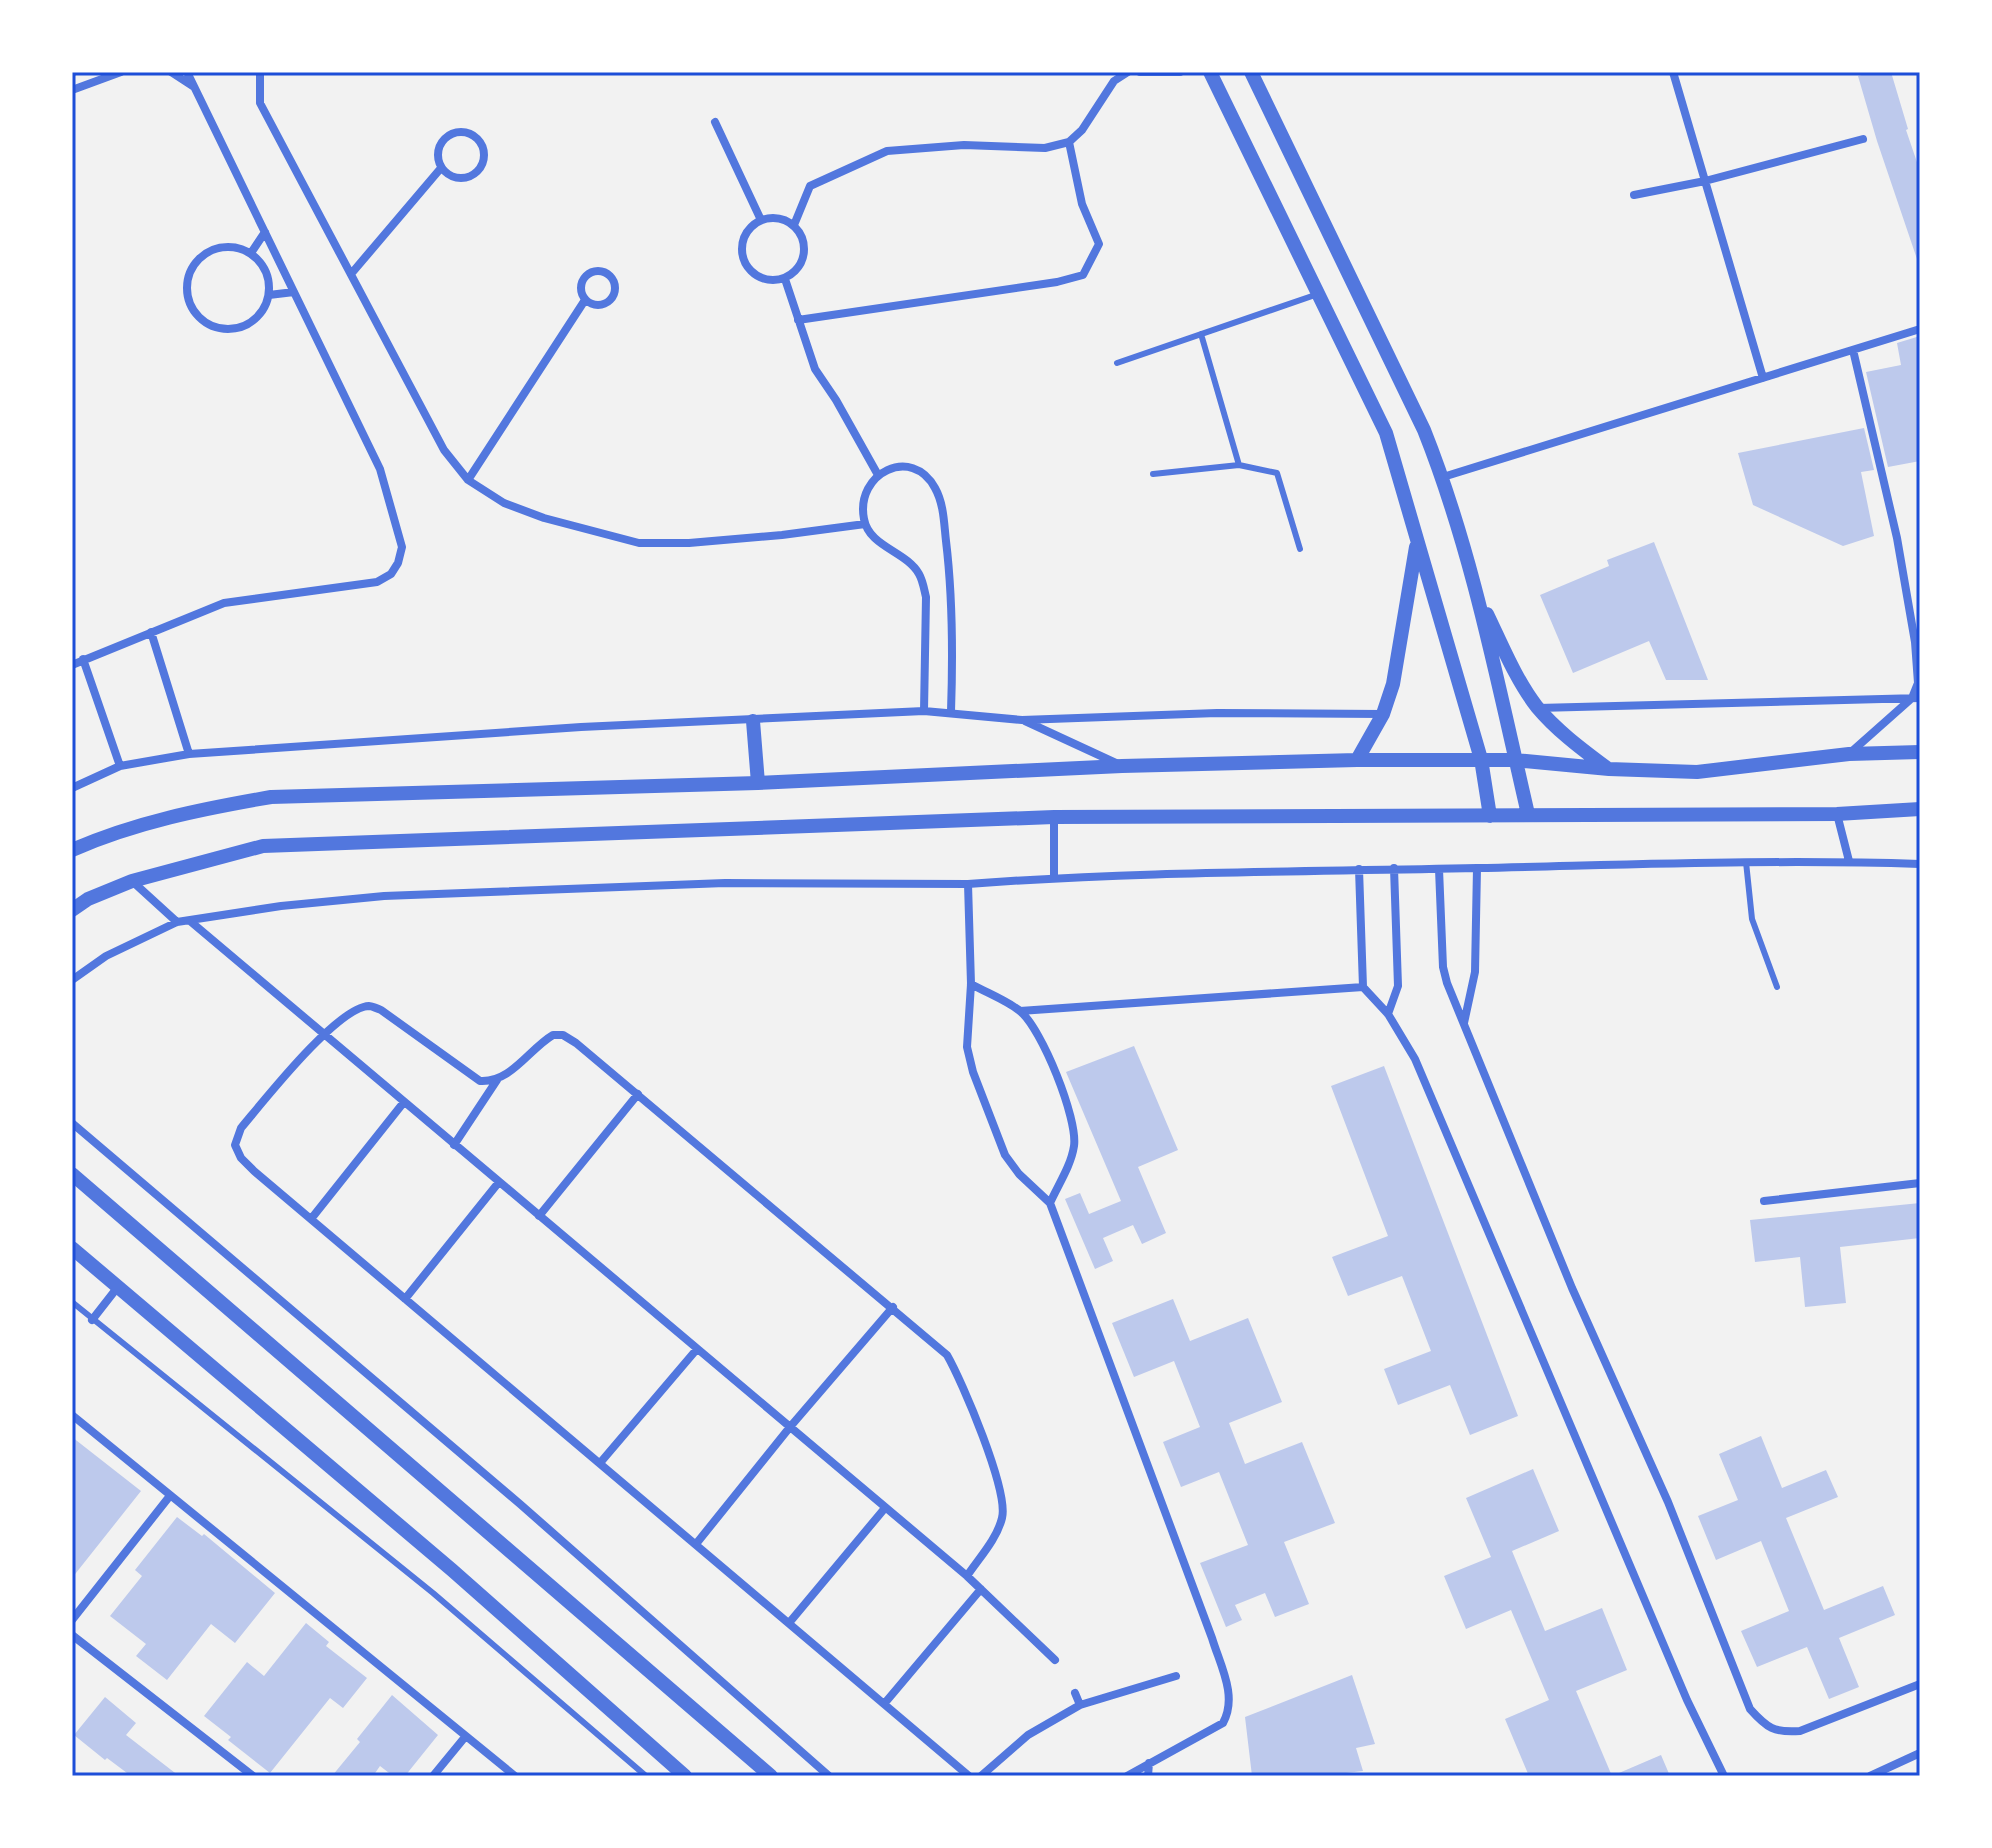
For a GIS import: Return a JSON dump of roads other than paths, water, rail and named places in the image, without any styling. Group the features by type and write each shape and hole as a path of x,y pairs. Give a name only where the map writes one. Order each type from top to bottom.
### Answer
{"street":[{"path":"72,90 121,72"},
{"path":"171,72 194,87"},
{"path":"72,665 224,603 377,582 391,574 402,547 380,469 187,72"},
{"path":"260,72 260,103 444,450 468,480 504,503 544,518 639,543 689,543 865,524"},
{"path":"794,225 810,186 887,151 964,145 1045,148 1069,142 1082,130 1114,81 1128,72"},
{"path":"1140,72 1180,72"},
{"path":"1210,72 1386,433 1481,759 1490,816"},
{"path":"1251,72 1424,430 1443,477 1476,593 1528,814"},
{"path":"1673,72 1763,378"},
{"path":"715,122 761,220"},
{"path":"451,135 472,135 482,147 480,168 468,177 453,177 441,168 438,153 444,139 451,135"},
{"path":"1634,195 1705,181 1863,139"},
{"path":"798,320 1057,282 1083,275 1099,244 1082,204 1069,142"},
{"path":"351,274 441,168"},
{"path":"774,217 794,225 801,233 805,254 802,264 785,279 766,279 757,275 744,260 743,240 747,231 761,220 774,217"},
{"path":"251,253 265,232"},
{"path":"229,246 251,253 266,271 269,295 259,316 239,328 215,327 204,322 189,303 187,280 197,259 217,248 229,246"},
{"path":"601,271 614,280 614,296 606,304 595,306 585,300 581,289 589,273 601,271"},
{"path":"785,279 815,369 878,475"},
{"path":"269,295 294,292"},
{"path":"468,480 585,300"},
{"path":"1443,477 1920,329"},
{"path":"1849,754 1916,698 1918,683 1918,664 1897,538 1853,350"},
{"path":"924,711 926,597 923,585 919,573 908,561 877,540 865,524 862,507 867,488 889,468 908,468 925,474 935,487 941,504 952,592 951,712"},
{"path":"1357,760 1383,714 1399,657 1417,541"},
{"path":"1476,593 1522,684 1538,708 1570,741 1609,769"},
{"path":"1908,595 1920,593"},
{"path":"151,632 189,754"},
{"path":"83,659 120,766"},
{"path":"1538,708 1916,698"},
{"path":"72,788 120,766 189,754 581,727 924,711 1022,720 1217,713 1383,714"},
{"path":"1022,720 1122,766"},
{"path":"753,721 758,783"},
{"path":"72,850 113,832 200,809 271,797 758,783 1122,766 1357,760 1515,760 1609,769 1697,772 1849,754 1920,752"},
{"path":"72,910 88,899 132,881 263,846 1054,817 1837,814 1920,809"},
{"path":"1837,814 1849,861"},
{"path":"1054,817 1054,877"},
{"path":"72,980 106,956 177,922 281,906 384,896 725,883 968,884 1054,877 1394,868 1849,861 1920,864"},
{"path":"1388,1014 1398,986 1394,868"},
{"path":"1464,1023 1475,972 1477,868"},
{"path":"1359,869 1363,987 1388,1014 1415,1059 1687,1700 1724,1776"},
{"path":"1439,869 1443,967 1447,983 1572,1288 1668,1502 1750,1709 1764,1725 1781,1732 1800,1731 1920,1684"},
{"path":"132,881 177,922"},
{"path":"968,884 971,984 967,1047 973,1072 1005,1155 1019,1174 1050,1203 1212,1638 1230,1696 1230,1711 1223,1723 1127,1776"},
{"path":"190,921 967,1576 1055,1660"},
{"path":"971,984 1020,1011 1033,1026 1051,1061 1073,1124 1074,1145 1069,1165 1050,1203"},
{"path":"1020,1011 1363,987"},
{"path":"498,1080 480,1081 469,1075 381,1010 370,1006 357,1010 323,1034 241,1128 235,1145 241,1158 254,1171 969,1776"},
{"path":"454,1145 498,1080 544,1040 553,1035 563,1035 893,1307 947,1355 960,1377 1002,1493 1003,1515 998,1530 967,1576"},
{"path":"539,1216 638,1094"},
{"path":"311,1219 404,1102"},
{"path":"72,1123 520,1504 829,1776"},
{"path":"72,1174 771,1776"},
{"path":"405,1299 499,1182"},
{"path":"1764,1201 1920,1183"},
{"path":"72,1248 452,1570 685,1776"},
{"path":"92,1320 117,1288"},
{"path":"696,1544 790,1427 893,1307"},
{"path":"600,1463 697,1349"},
{"path":"72,1415 515,1776"},
{"path":"72,1620 169,1497"},
{"path":"789,1623 885,1508"},
{"path":"884,1704 981,1589"},
{"path":"72,1635 253,1776"},
{"path":"981,1776 1028,1735 1080,1705 1176,1676"},
{"path":"1075,1693 1080,1705"},
{"path":"433,1776 465,1737"},
{"path":"1870,1776 1920,1753"},
{"path":"1148,1776 1149,1763"}],"lane":[{"path":"1117,363 1318,294"},
{"path":"1201,334 1239,465"},
{"path":"1153,474 1239,465 1277,473 1300,549"},
{"path":"1746,862 1752,919 1777,987"},
{"path":"72,1302 433,1593 646,1776"}]}
